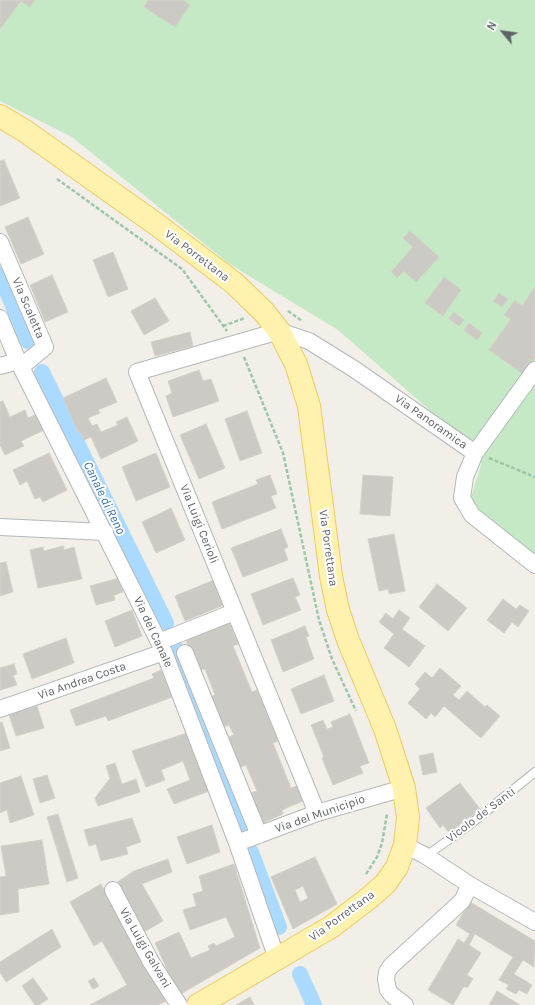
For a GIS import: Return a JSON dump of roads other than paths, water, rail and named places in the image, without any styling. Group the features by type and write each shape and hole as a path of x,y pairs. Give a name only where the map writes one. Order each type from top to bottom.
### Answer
{"main road":[{"name":"Via Porrettana","path":"0,116 25,131 156,224 228,279 254,302 279,331 298,370 309,406 331,576 338,610 348,640 385,729 404,788 408,818 405,845 402,858 392,875 369,898 331,927 198,1005"}],"street":[{"name":"Via Scaletta","path":"0,242 45,347 20,363"},
{"name":"Via del Canale","path":"0,318 20,363 161,647 237,843 277,959"},
{"name":"Via Panoramica","path":"279,331 309,341 316,345 354,369 475,453 462,486 462,498 467,508 472,515 535,565"},
{"name":"Via Luigi Cerioli","path":"279,331 137,372 317,813"},
{"path":"0,366 20,363"},
{"path":"475,453 535,370"},
{"path":"0,527 105,532"},
{"name":"Via Andrea Costa","path":"0,709 161,647 234,612"},
{"path":"185,653 259,835"},
{"name":"Via del Municipio","path":"237,843 317,813 404,788"},
{"path":"405,845 426,856 470,885 535,922"},
{"path":"405,1005 388,990 386,979 387,972 396,961 462,901 470,885"},
{"name":"Via Luigi Galvani","path":"113,890 152,962 179,1005"}],"lane":[{"name":"Vicolo de' Santi","path":"426,856 474,822 535,772"}],"waterway":[{"name":"Canale di Reno","path":"0,275 28,341"},
{"name":"Canale di Reno","path":"42,372 166,623"},
{"path":"175,647 241,826"},
{"path":"251,852 279,927"},
{"path":"300,974 314,1005"}]}
